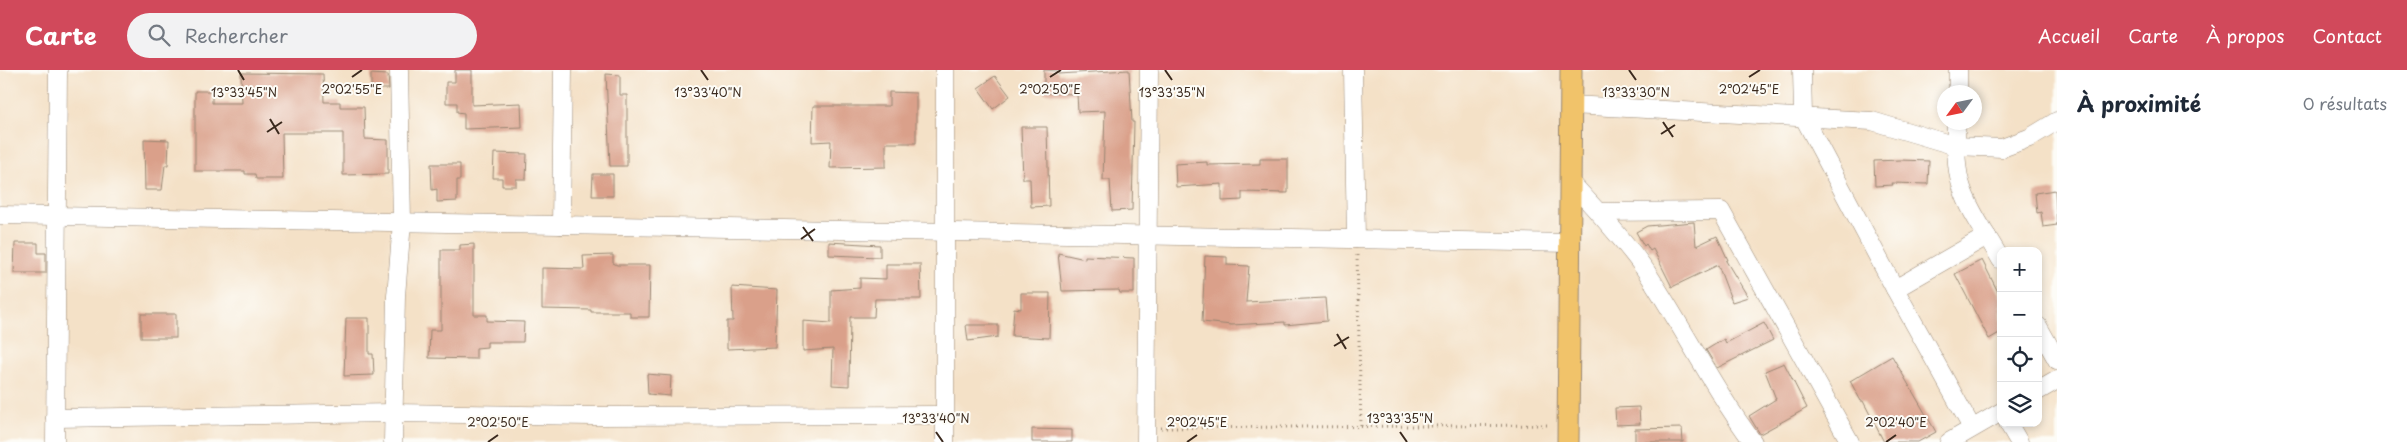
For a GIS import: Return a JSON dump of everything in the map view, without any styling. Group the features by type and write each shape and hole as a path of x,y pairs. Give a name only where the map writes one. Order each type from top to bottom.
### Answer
{"main road":[{"path":"1568,434 1571,70"}],"street":[{"path":"55,442 58,70"},
{"path":"394,442 396,296 402,222 400,70"},
{"path":"561,225 563,70"},
{"path":"944,442 945,70"},
{"path":"1146,435 1149,70"},
{"path":"1353,70 1356,239"},
{"path":"1802,70 1802,116 1895,290 1972,428"},
{"path":"1958,70 1958,85"},
{"path":"1570,105 1872,121 1956,146 2002,148 2029,138 2057,121"},
{"path":"1956,130 1956,146 1962,187 1997,253"},
{"path":"1570,181 1623,240 1646,272 1736,418 1753,442"},
{"path":"1598,212 1721,211 1850,442"},
{"path":"0,215 1570,243"},
{"path":"1895,290 1988,236"},
{"path":"2042,333 2057,360"},
{"path":"2042,389 2057,380"},
{"path":"55,418 393,413 594,416 945,415"},
{"path":"1949,442 1997,414"},
{"path":"2010,427 2019,442"}],"path":[{"path":"1356,239 1361,427"},
{"path":"1146,435 1361,427 1568,434"}],"building":[{"path":"455,70 472,70 472,105 521,103 522,127 464,129 464,113 457,112 457,103 446,103 446,82 455,82"},
{"path":"1044,70 1058,71 1058,74 1129,70 1132,122 1134,122 1132,210 1112,211 1110,180 1103,180 1105,111 1078,112 1077,94 1044,93"},
{"path":"241,73 323,74 324,102 340,102 340,107 364,107 365,139 388,140 388,174 343,175 343,133 282,133 283,179 256,179 255,174 245,174 245,171 195,171 195,91 212,91 212,103 242,103"},
{"path":"371,74 388,75 389,89 371,89"},
{"path":"606,74 620,75 620,95 627,95 627,166 610,166"},
{"path":"995,76 1010,96 993,109 978,88"},
{"path":"889,92 916,93 916,143 886,143 886,167 830,168 831,141 812,142 813,106 889,106"},
{"path":"1021,127 1047,127 1049,206 1031,207 1030,179 1023,179"},
{"path":"144,139 169,140 168,165 165,165 162,190 145,190"},
{"path":"494,153 527,154 526,179 516,179 516,186 502,186 502,178 493,178"},
{"path":"1260,159 1288,159 1288,193 1242,192 1242,200 1222,201 1222,184 1176,187 1175,164 1207,162 1207,165 1260,164"},
{"path":"1874,161 1929,161 1928,184 1892,183 1893,185 1875,186"},
{"path":"431,164 460,164 460,180 457,180 457,201 437,202 437,189 432,190"},
{"path":"593,174 613,174 613,196 592,196"},
{"path":"2055,190 2057,225 2043,227 2041,212 2037,213 2035,193"},
{"path":"1694,222 1696,246 1717,236 1728,260 1726,261 1748,297 1732,302 1718,265 1672,287 1653,249 1650,251 1646,244 1644,246 1636,232 1647,226"},
{"path":"829,242 880,245 880,257 829,255"},
{"path":"15,243 38,243 38,253 46,253 46,273 14,273"},
{"path":"474,244 474,315 487,315 487,321 524,322 523,342 487,342 487,347 476,348 476,359 429,358 430,330 441,330 441,250 460,250 460,245"},
{"path":"1058,253 1085,259 1085,256 1134,258 1134,293 1120,293 1119,290 1062,291"},
{"path":"613,255 613,263 617,265 650,265 649,317 630,317 630,312 542,309 542,268 584,269 583,256"},
{"path":"1205,256 1227,257 1227,265 1249,266 1246,302 1325,298 1327,321 1285,325 1285,322 1232,325 1202,322"},
{"path":"1982,260 1997,290 1997,334 1989,339 1955,274"},
{"path":"886,264 920,264 921,299 875,299 874,317 850,317 849,386 832,385 833,349 803,351 803,321 831,323 831,290 860,288 860,278 886,279"},
{"path":"732,287 777,290 775,347 727,349 727,321 733,321"},
{"path":"1021,293 1050,293 1049,338 1012,336 1014,308 1021,309"},
{"path":"141,314 176,314 176,338 141,338"},
{"path":"346,318 369,318 369,354 373,354 374,375 344,376"},
{"path":"1764,323 1773,340 1717,368 1706,350 1724,339 1726,343"},
{"path":"966,325 998,325 998,337 968,341"},
{"path":"1892,356 1936,432 1918,442 1884,442 1863,401 1861,401 1850,381"},
{"path":"1784,363 1807,408 1760,434 1749,416 1776,399 1765,371"},
{"path":"647,374 671,376 670,396 648,394"},
{"path":"1639,407 1640,424 1616,425 1615,408"},
{"path":"1682,428 1683,442 1635,442 1635,429"},
{"path":"1032,429 1072,430 1072,442 1032,442"}]}
